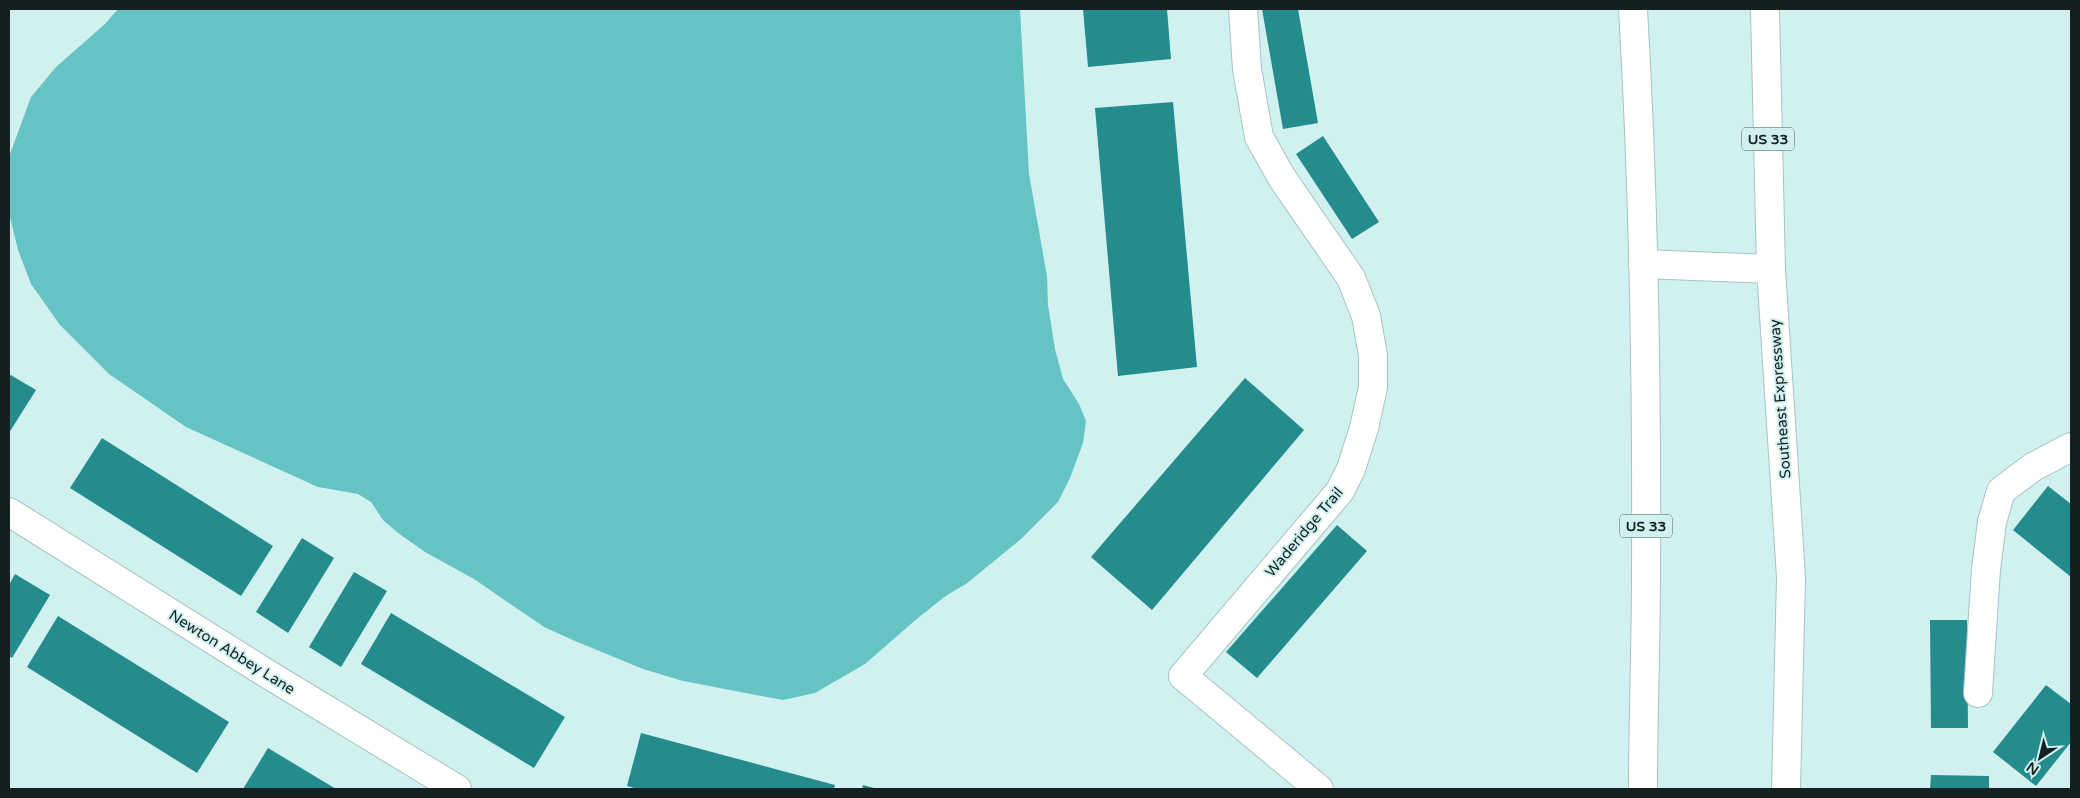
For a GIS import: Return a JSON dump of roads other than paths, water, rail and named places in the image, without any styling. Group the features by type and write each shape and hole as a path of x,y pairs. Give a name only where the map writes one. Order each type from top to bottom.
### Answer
{"main road":[{"name":"Waderidge Trail","path":"1243,9 1247,69 1259,137 1282,178 1351,278 1366,316 1373,355 1373,387 1364,428 1351,469 1340,492 1183,676 1319,789"},
{"name":"US 33","path":"1633,9 1641,141 1643,264 1646,573 1643,789"},
{"name":"Southeast Expressway","path":"1765,9 1772,269 1791,577 1786,789"},
{"path":"1643,264 1772,269"},
{"path":"1978,693 1986,569 1992,522 2001,491 2033,467 2071,447"},
{"name":"Newton Abbey Lane","path":"9,512 266,673 457,789"}],"water":[{"path":"118,9 1020,9 1029,174 1047,276 1048,305 1055,349 1063,379 1079,404 1086,421 1083,443 1070,478 1058,502 1021,539 966,584 947,595 919,617 865,664 815,693 783,700 683,681 643,669 544,627 474,579 425,552 398,533 383,520 371,502 358,494 318,487 186,427 109,374 60,325 31,284 18,250 9,213 10,154 31,97 56,67 105,24"}]}
